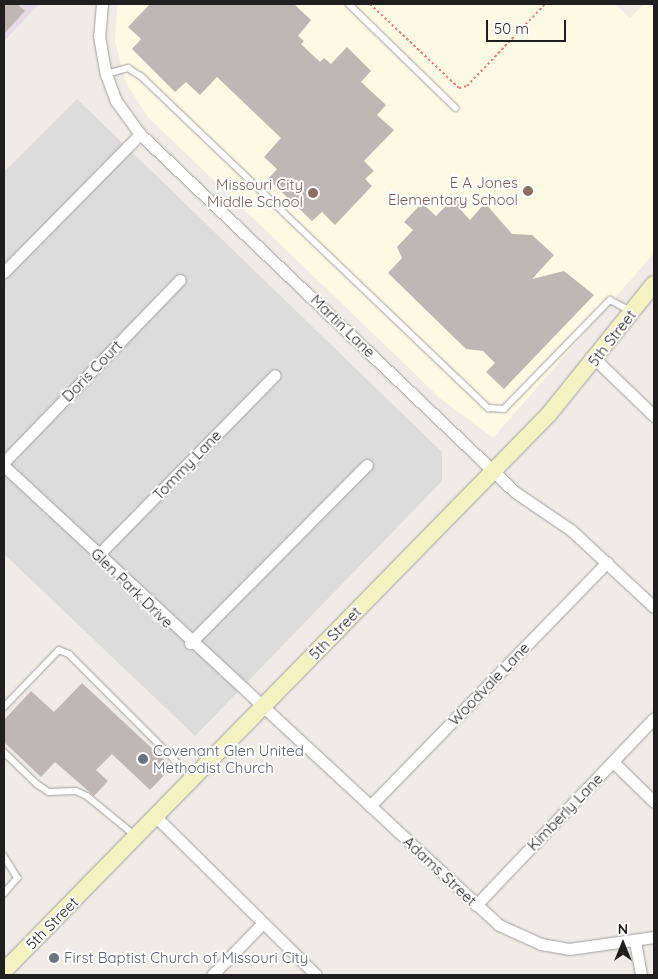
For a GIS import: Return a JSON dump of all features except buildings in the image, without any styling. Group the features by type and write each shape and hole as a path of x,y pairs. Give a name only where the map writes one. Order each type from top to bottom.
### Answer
{"main road":[{"name":"5th Street","path":"4,971 138,837 494,470 596,360 654,284"}],"street":[{"name":"Martin Lane","path":"102,4 100,36 106,74 116,101 140,134 515,492 571,530 654,607"},
{"path":"4,272 140,134"},
{"name":"Doris Court","path":"4,462 180,280"},
{"path":"596,360 654,416"},
{"name":"Tommy Lane","path":"98,555 275,374"},
{"path":"190,643 367,465"},
{"name":"Glen Park Drive","path":"4,466 190,643 266,704"},
{"name":"Woodvale Lane","path":"370,806 607,562"},
{"name":"Adams Street","path":"266,704 370,806 499,925 541,944 569,949 654,937"},
{"name":"Kimberly Lane","path":"476,905 654,718"},
{"path":"613,762 654,802"},
{"path":"156,818 316,975"},
{"path":"212,975 262,924"},
{"path":"635,941 641,975"}],"lane":[{"path":"349,4 456,108"},
{"path":"106,74 128,68 141,76 489,408 504,409 610,300 633,312"},
{"path":"4,707 59,650 69,654 194,779"},
{"path":"4,752 37,784 49,792 76,791 87,796 138,837"},
{"path":"4,856 18,878 4,894"}],"path":[{"path":"370,4 459,88 467,86 545,4"},
{"path":"180,765 190,749"}],"shaded area":[{"path":"4,4 39,4 4,41"},
{"path":"117,4 615,4 630,18 644,4 654,4 654,253 493,438 440,398 148,117 126,83 115,42"},
{"path":"77,99 442,452 442,481 195,736 4,554 4,172"}],"place":[{"name":"E A Jones Elementary School","path":"528,191"},
{"name":"Missouri City Middle School","path":"313,193"},
{"name":"Covenant Glen United Methodist Church","path":"143,759"},
{"name":"First Baptist Church of Missouri City","path":"54,958"}]}
